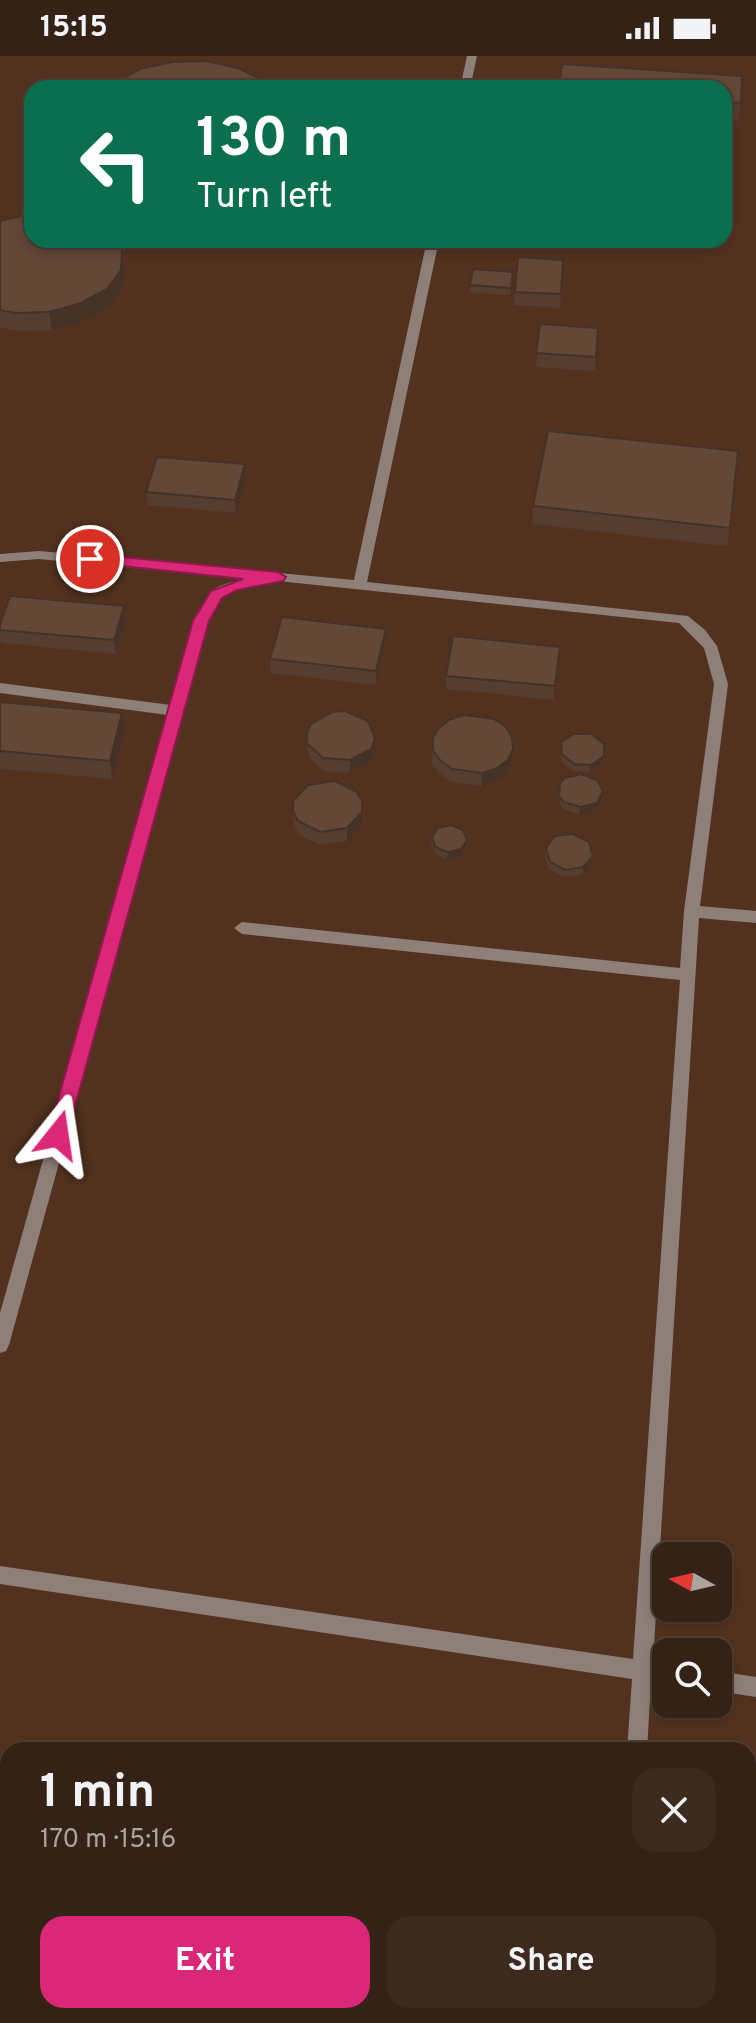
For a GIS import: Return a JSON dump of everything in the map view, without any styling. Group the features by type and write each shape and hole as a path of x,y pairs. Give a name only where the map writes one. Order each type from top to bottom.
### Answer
{"lane":[{"path":"467,80 472,56"},
{"path":"360,585 431,248"},
{"path":"0,558 39,555 683,619 706,636 717,655 721,684 692,911 638,1742"},
{"path":"0,1345 201,621 217,594 234,586 278,577"},
{"path":"0,688 175,711"},
{"path":"692,911 756,917"},
{"path":"242,928 688,975"},
{"path":"0,1575 652,1672"},
{"path":"732,1683 756,1687"}],"shaded area":[{"path":"0,56 756,56 756,1742 0,1742"}],"building":[{"path":"206,61 238,68 262,80 120,80 140,69 172,62"},
{"path":"562,64 742,76 741,103 732,102 732,80 560,80"},
{"path":"24,215 24,248 120,248 121,270 107,289 81,303 49,312 0,310 0,221"},
{"path":"518,257 563,260 561,294 515,292"},
{"path":"473,269 513,272 511,288 470,285"},
{"path":"540,324 598,328 596,357 536,353"},
{"path":"548,431 738,451 730,528 533,506"},
{"path":"157,457 245,464 235,500 146,492"},
{"path":"10,596 124,606 114,640 0,630"},
{"path":"282,617 386,629 376,671 270,659"},
{"path":"453,636 560,647 555,686 446,676"},
{"path":"0,702 122,713 110,761 0,751"},
{"path":"345,711 368,721 375,739 371,749 350,760 323,758 307,743 311,724 332,712"},
{"path":"464,715 494,719 506,727 513,749 508,760 482,773 452,769 440,760 433,750 433,738 449,720"},
{"path":"574,734 591,734 604,744 604,756 591,765 574,764 562,754 561,742"},
{"path":"581,774 597,780 603,791 597,803 580,807 564,802 559,796 560,783 565,778"},
{"path":"335,781 357,792 362,801 362,812 347,828 320,832 298,821 293,811 293,801 308,785"},
{"path":"451,825 463,830 467,840 461,849 448,852 435,847 432,837 438,828"},
{"path":"573,834 589,842 593,856 583,867 565,870 550,862 546,848 555,836"}],"route":[{"path":"58,1135 201,621 217,594 234,586 278,577 90,559"}]}
